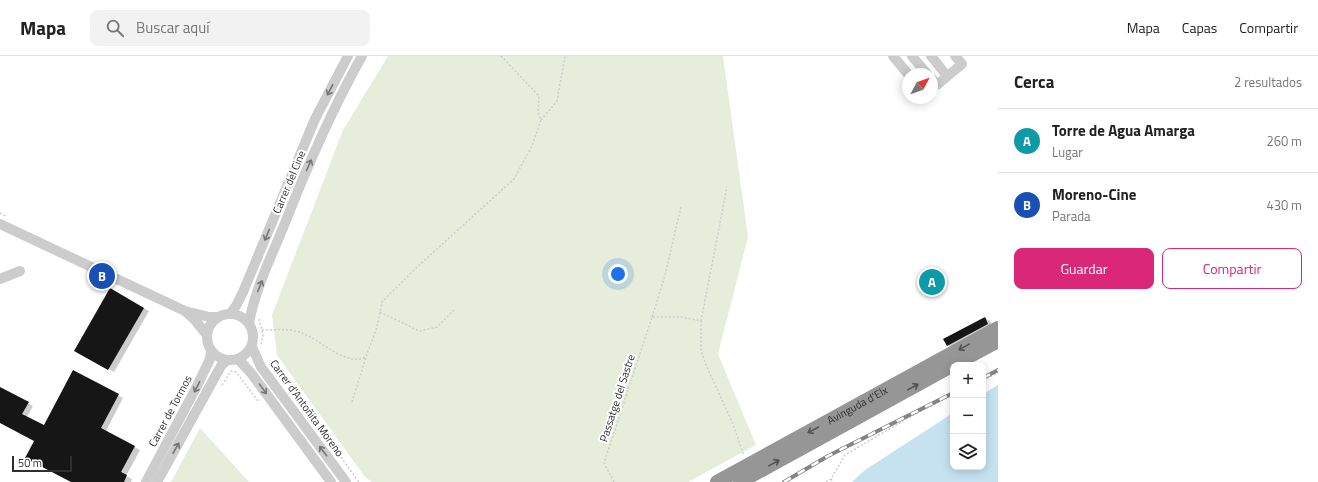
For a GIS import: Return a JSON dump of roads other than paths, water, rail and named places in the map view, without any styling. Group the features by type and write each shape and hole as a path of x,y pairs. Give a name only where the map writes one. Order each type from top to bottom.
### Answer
{"highway":[{"name":"Avinguda d'Elx","path":"717,482 998,328"},
{"name":"Avinguda d'Elx","path":"959,362 998,341"},
{"name":"Avinguda d'Elx","path":"740,482 950,367"}],"street":[{"name":"Carrer del Cine","path":"230,314 243,292 315,119 348,56"},
{"name":"Carrer del Cine","path":"249,323 255,297 302,180 347,82 362,56"},
{"path":"893,56 903,68"},
{"path":"912,56 922,68"},
{"path":"931,56 948,76"},
{"path":"938,83 962,64 955,56"},
{"path":"3,220 185,311 209,317 218,317 230,314 244,318 249,323 254,335 256,347 231,363"},
{"path":"0,279 20,271"},
{"path":"185,311 194,319 207,335"},
{"path":"218,317 209,328 207,335 211,351 221,359 251,373 330,482"},
{"name":"Carrer d'Antoñita Moreno","path":"256,347 261,367 279,383 346,482"},
{"name":"Carrer de Tormos","path":"146,482 197,386 210,359 211,351"},
{"name":"Carrer de Tormos","path":"157,482 221,366 231,363"}],"water":[{"path":"998,385 998,482 852,482 865,470 950,415 950,470 986,470 986,392"}],"railway":[{"path":"986,376 998,370"},
{"path":"784,482 828,456 950,395"}],"place":[{"name":"Moreno-Cine","path":"102,276"},
{"name":"Torre de Agua Amarga","path":"932,282"}]}
